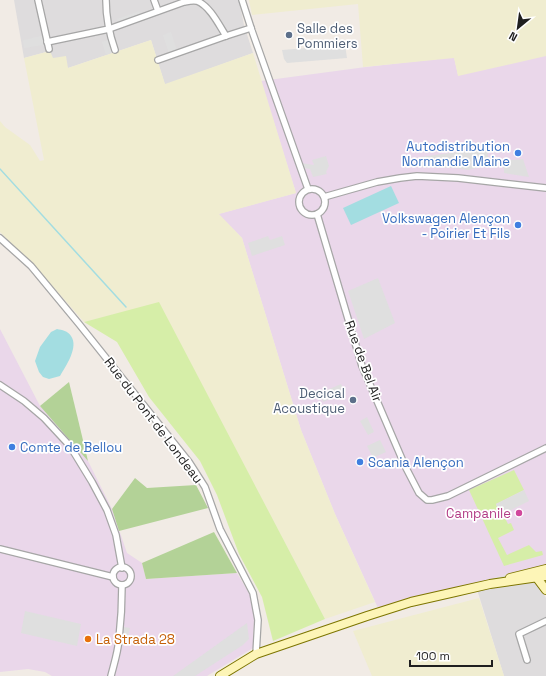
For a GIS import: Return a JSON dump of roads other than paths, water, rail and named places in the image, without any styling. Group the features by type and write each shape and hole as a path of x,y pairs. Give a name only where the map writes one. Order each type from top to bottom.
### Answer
{"main road":[{"path":"220,676 256,654 367,616 411,602 490,584 523,574 546,570"},
{"path":"546,570 537,573 537,578 546,590"},
{"path":"490,584 546,576"}],"street":[{"path":"38,0 49,49"},
{"path":"106,0 110,37 115,50"},
{"path":"154,0 158,11"},
{"path":"242,0 308,190"},
{"path":"47,42 109,29 184,2 191,1 197,1 203,4 226,36"},
{"path":"158,60 251,28"},
{"path":"324,197 378,182 417,176 458,178 546,188"},
{"path":"308,190 316,190 324,197 324,208 317,214 309,215 300,208 299,198 308,190"},
{"name":"Rue de Bel Air","path":"317,214 362,366 405,466 419,493 427,500 448,496 546,448"},
{"name":"Rue du Pont de Londeau","path":"0,238 31,266 79,324 189,462 205,487 220,529 253,593 258,620 256,654"},
{"path":"0,385 24,401 44,418 70,446 107,510 116,535 122,568"},
{"path":"0,550 113,577"},
{"path":"122,568 129,571 130,576 129,582 122,585 116,583 113,580 113,577 114,571 122,568"},
{"path":"111,675 116,658 119,638 122,613 122,585"},
{"path":"527,660 519,634 546,621"}],"water":[{"path":"391,186 399,203 351,225 343,208"},
{"path":"57,329 70,334 74,345 71,356 60,376 49,379 43,377 39,372 35,361 40,347 51,332"}],"waterway":[{"path":"0,169 126,307"}],"place":[{"name":"Salle des Pommiers","path":"289,35"},
{"name":"Autodistribution Normandie Maine","path":"518,153"},
{"name":"Volkswagen Alençon - Poirier Et Fils","path":"518,225"},
{"name":"Decical Acoustique","path":"353,400"},
{"name":"Comte de Bellou","path":"12,447"},
{"name":"Scania Alençon","path":"360,462"},
{"name":"Campanile","path":"519,513"},
{"name":"La Strada 28","path":"88,639"}]}
